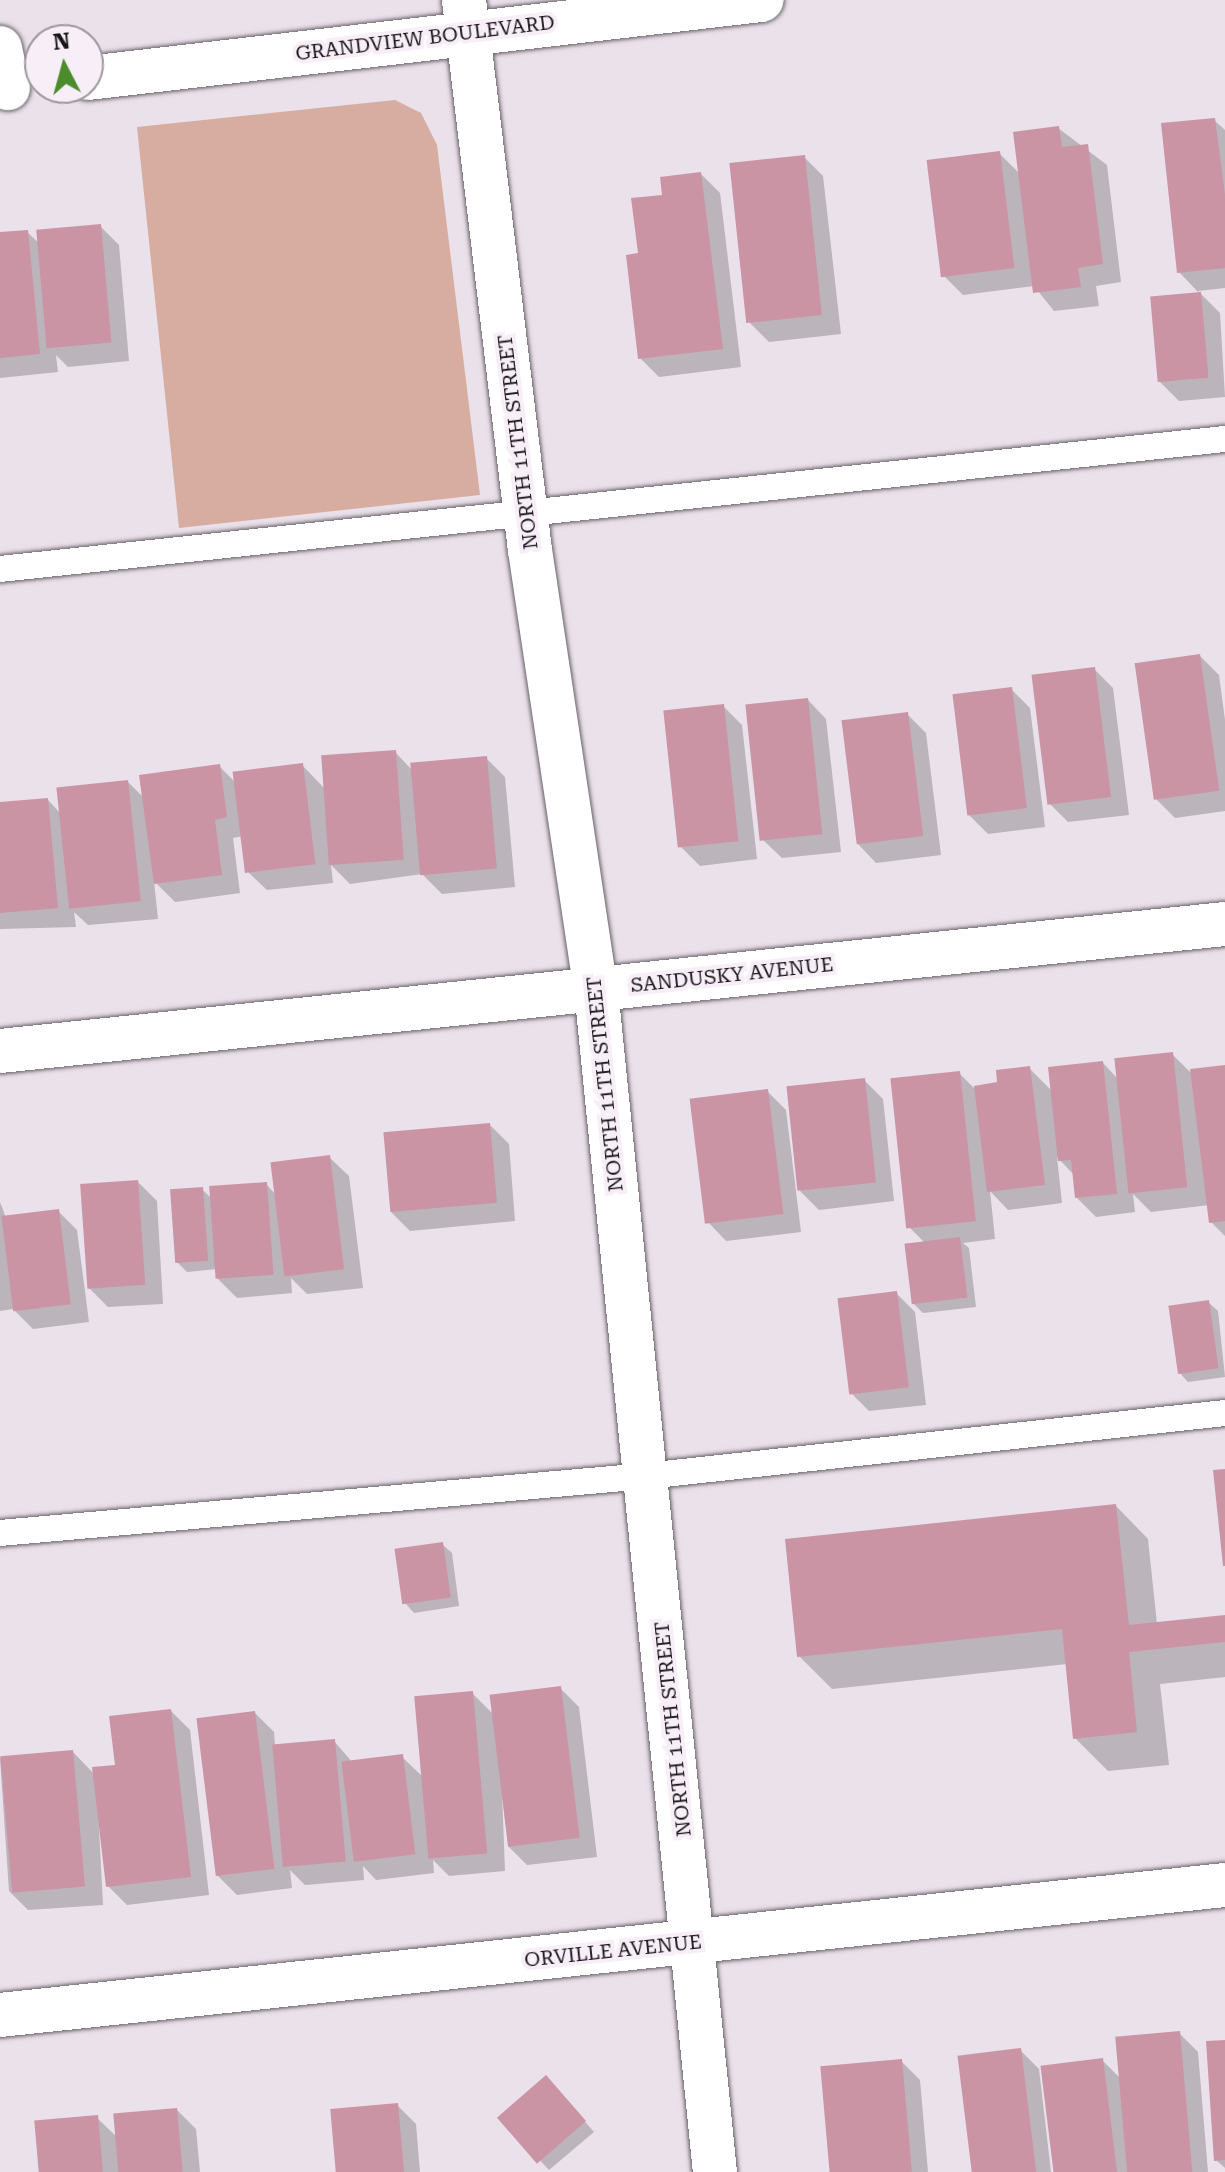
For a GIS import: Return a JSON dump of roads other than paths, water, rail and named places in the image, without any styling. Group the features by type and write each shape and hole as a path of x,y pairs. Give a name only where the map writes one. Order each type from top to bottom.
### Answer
{"street":[{"name":"GRANDVIEW BOULEVARD","path":"104,75 466,16 761,0"},
{"name":"NORTH 11TH STREET","path":"466,16 526,514 596,989 695,1942 715,2172"},
{"name":"SANDUSKY AVENUE","path":"0,1051 1225,924"},
{"name":"ORVILLE AVENUE","path":"0,2015 1225,1885"}],"lane":[{"path":"0,569 1225,439"},
{"path":"0,1533 646,1476 1225,1413"}]}
